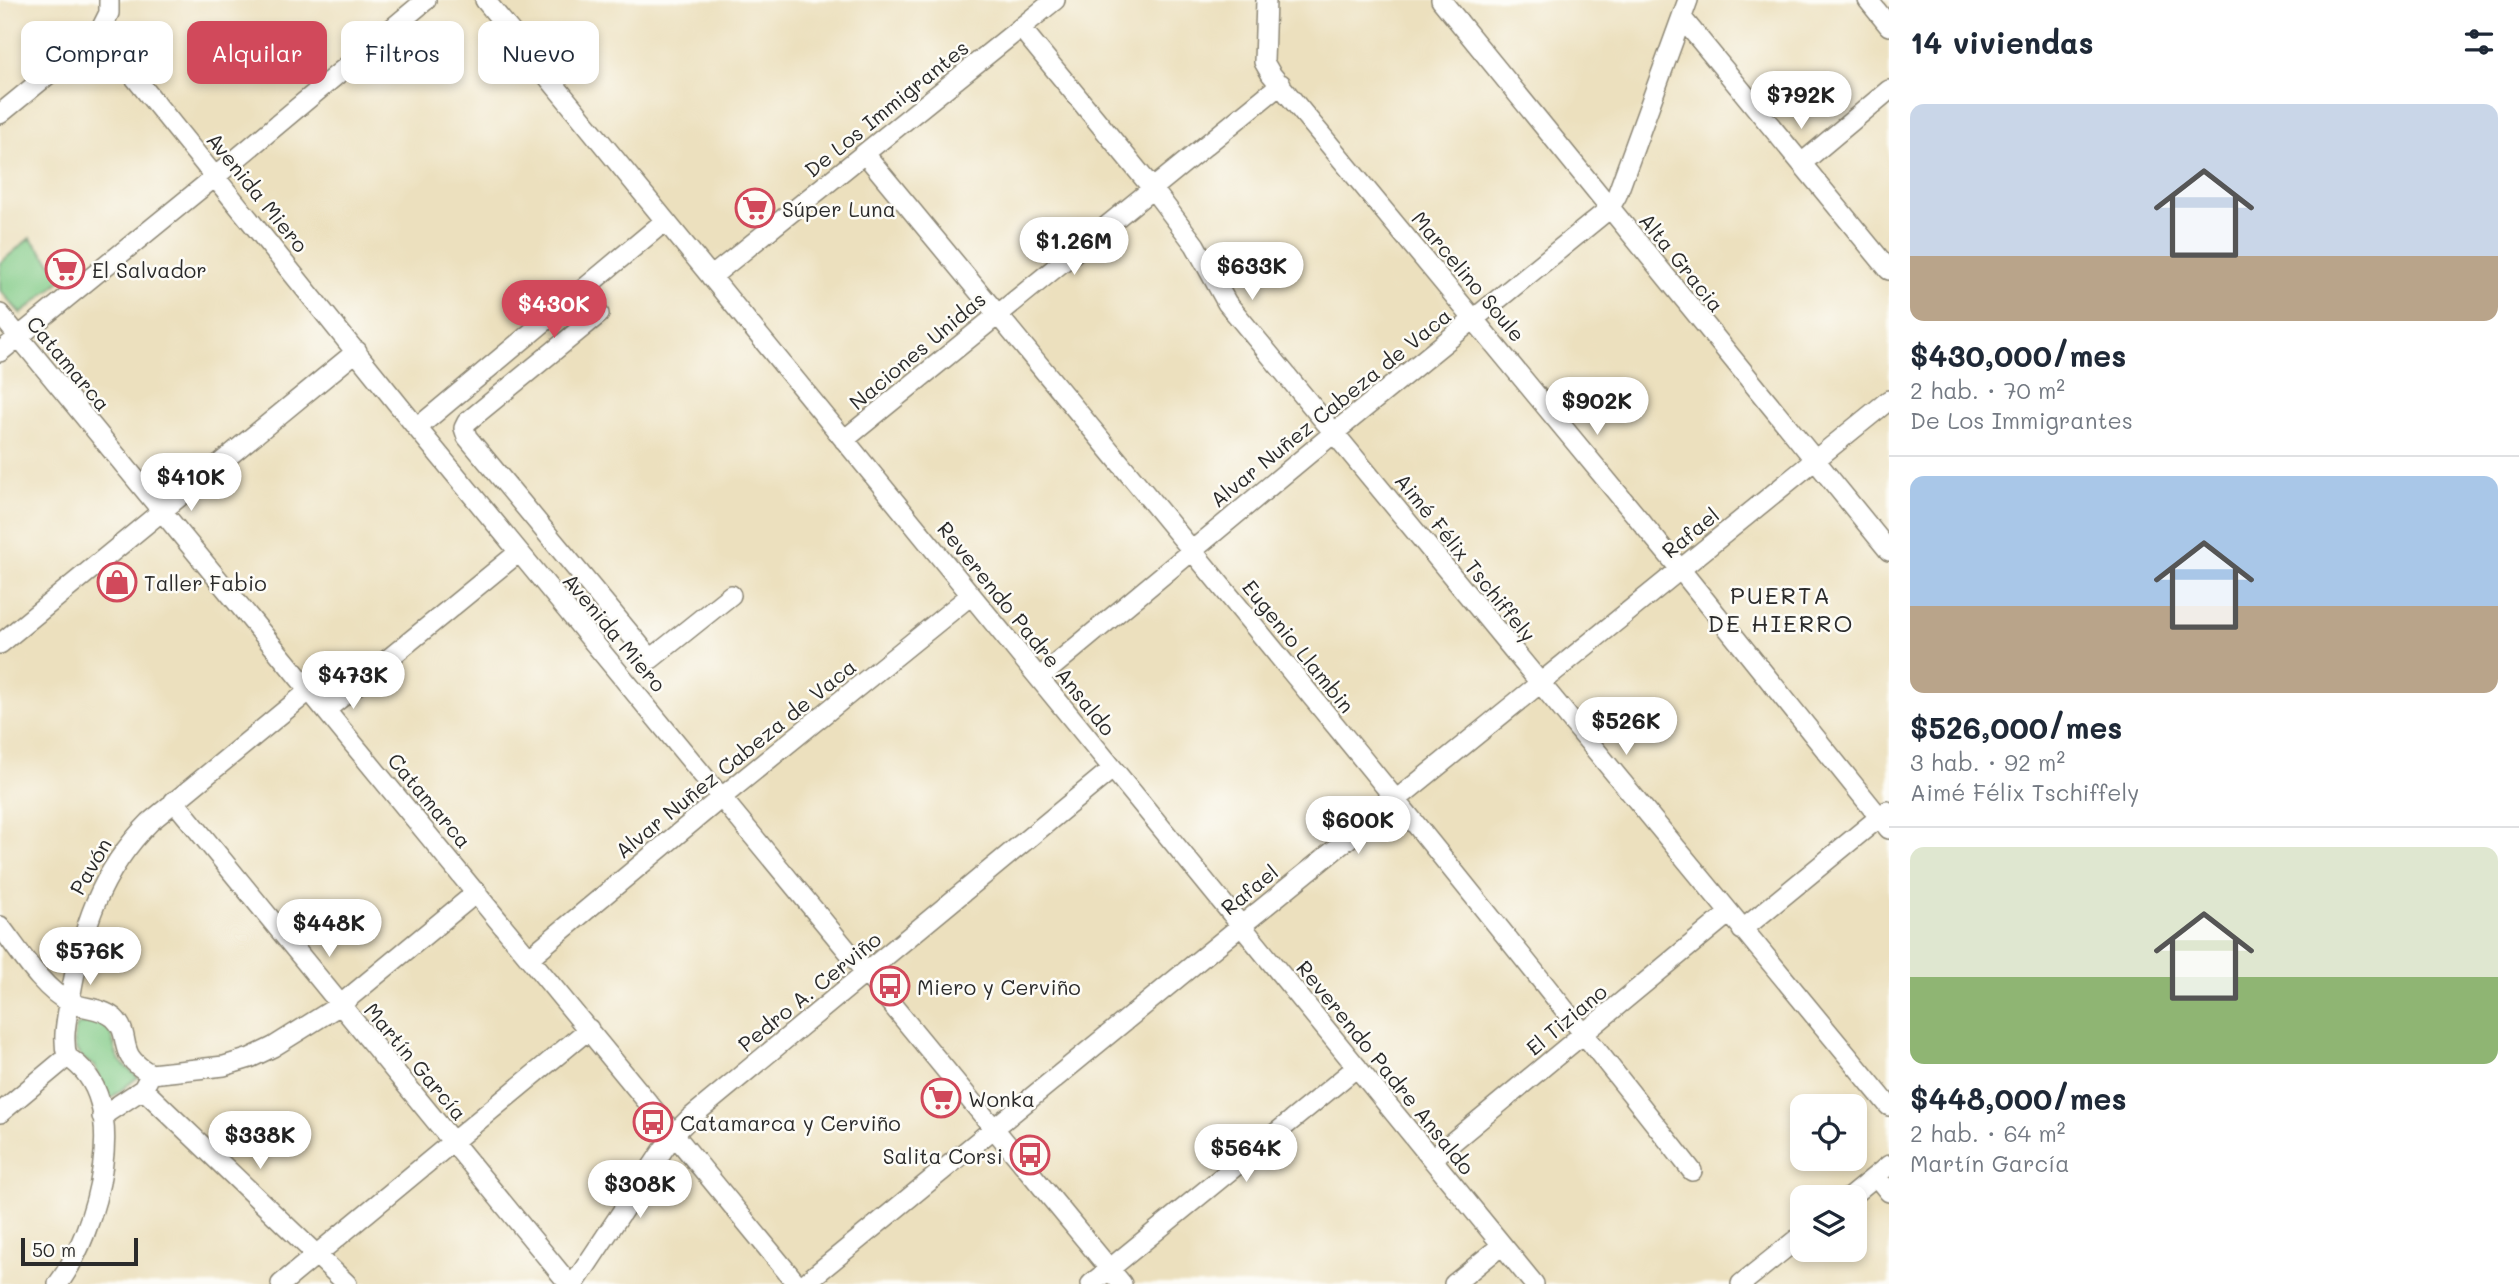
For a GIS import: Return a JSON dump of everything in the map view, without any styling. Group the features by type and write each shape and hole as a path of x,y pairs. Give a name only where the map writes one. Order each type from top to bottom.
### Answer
{"street":[{"path":"105,21 109,13 109,0"},
{"path":"0,352 426,0"},
{"name":"Reverendo Padre Ansaldo","path":"485,0 1534,1284"},
{"name":"De Los Immigrantes","path":"711,277 1055,0"},
{"name":"Marcelino Soule","path":"1266,0 1264,62 1886,819"},
{"name":"Alta Gracia","path":"1441,0 1889,551"},
{"path":"1868,0 1889,26"},
{"path":"1685,9 1801,163 1889,270"},
{"name":"Alvar Nuñez Cabeza de Vaca","path":"1039,678 1609,209 1617,195 1685,9"},
{"name":"Aimé Félix Tschiffely","path":"1021,28 1152,188 1195,245 1227,303 1741,930 1889,1106"},
{"path":"0,114 37,84"},
{"name":"Avenida Miero","path":"141,84 417,428 722,797 865,975 1116,1276"},
{"name":"Naciones Unidas","path":"844,440 1281,84"},
{"path":"1801,163 1889,90"},
{"name":"Eugenio Llambin","path":"865,154 1395,800 1692,1171"},
{"path":"417,428 665,221"},
{"name":"Catamarca","path":"0,314 797,1284"},
{"path":"599,314 467,422 464,428 467,437 651,659 656,658 731,596"},
{"path":"0,644 356,351"},
{"name":"Rafael","path":"804,1284 1889,400"},
{"path":"326,710 519,552"},
{"path":"545,583 572,562"},
{"name":"Alvar Nuñez Cabeza de Vaca","path":"530,957 971,595"},
{"name":"Pavón","path":"67,1057 64,1037 76,966 89,914 111,870 131,841 174,801 310,690"},
{"name":"Pedro A. Cerviño","path":"571,1284 675,1133 1112,769"},
{"name":"Martín García","path":"174,801 571,1284"},
{"path":"1741,930 1886,819"},
{"path":"103,1116 147,1081 250,1058 295,1035 340,1005 477,892"},
{"name":"El Tiziano","path":"1432,1159 1728,914"},
{"path":"0,926 53,992 69,1003 113,1017 121,1028 128,1056 147,1081 347,1284"},
{"path":"281,1284 589,1029"},
{"path":"0,1113 67,1057 86,1071 103,1116 104,1161 97,1199 85,1237 70,1268 58,1284"},
{"path":"1091,1284 1116,1276 1357,1067"},
{"path":"1864,1185 1882,1170 1889,1192"},
{"path":"1454,1284 1502,1245"},
{"path":"1741,1284 1790,1245"}],"green space":[{"path":"30,238 64,278 21,314 0,290 0,263"},
{"path":"96,1020 109,1027 119,1059 138,1077 107,1101 95,1066 79,1055 74,1039 77,1025"}],"place":[{"name":"Súper Luna","path":"755,208"},
{"name":"El Salvador","path":"65,269"},
{"name":"Taller Fabio","path":"117,582"},
{"name":"Miero y Cerviño","path":"890,986"},
{"name":"Wonka","path":"941,1098"},
{"name":"Catamarca y Cerviño","path":"653,1122"},
{"name":"Salita Corsi","path":"1030,1155"}],"district":[{"name":"PUERTA DE HIERRO","path":"1781,608"}]}
